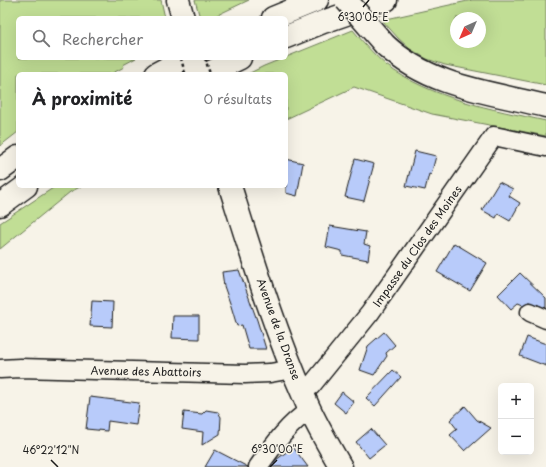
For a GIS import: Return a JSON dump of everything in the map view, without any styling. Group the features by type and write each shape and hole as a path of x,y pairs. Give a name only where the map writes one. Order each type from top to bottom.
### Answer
{"main road":[{"path":"266,16 290,0"},
{"path":"278,16 317,0"},
{"path":"346,0 385,45 417,69 450,83 491,94 546,105"},
{"path":"288,36 386,0"},
{"path":"160,72 182,60"},
{"path":"194,60 197,72"},
{"path":"212,72 236,60"},
{"path":"0,170 16,158"},
{"path":"0,205 23,188"},
{"name":"Avenue de la Dranse","path":"231,188 293,370 306,401 341,467"}],"street":[{"name":"Impasse du Clos des Moines","path":"306,401 311,386 370,313 494,136 546,147"},
{"name":"Avenue des Abattoirs","path":"0,369 20,368 245,374 293,370"},
{"path":"258,467 288,428 301,416 306,401"}],"path":[{"path":"182,60 184,72"},
{"path":"205,60 208,72"}],"green space":[{"path":"0,0 161,0 165,16 16,16 16,60 132,60 115,72 16,72 16,134 0,146"},
{"path":"195,0 249,0 215,16 199,16"},
{"path":"472,0 546,0 546,85 445,65 427,59 410,49 382,20"},
{"path":"353,30 386,65 404,77 463,101 546,121 546,136 432,114 354,87 288,118 288,72 252,72 279,60 288,60 288,56"},
{"path":"53,188 78,188 70,192 0,249 0,223"}],"building":[{"path":"415,151 436,156 425,190 406,186"},
{"path":"288,159 303,163 297,196 286,193 286,188 288,188"},
{"path":"355,159 374,164 364,201 345,197"},
{"path":"499,182 513,189 509,196 520,203 510,221 498,214 496,218 482,210"},
{"path":"330,226 366,232 364,244 370,246 368,260 342,255 342,251 326,247"},
{"path":"454,243 487,263 470,291 437,272"},
{"path":"239,270 266,349 249,349 242,325 237,326 224,286 222,272"},
{"path":"520,273 546,298 546,308 529,302 523,305 518,303 511,309 498,295"},
{"path":"92,301 113,302 112,327 90,326"},
{"path":"173,316 199,316 199,339 172,338"},
{"path":"384,332 395,345 386,353 387,356 374,375 360,370 368,346"},
{"path":"527,337 546,344 546,366 520,356"},
{"path":"393,370 401,377 375,406 366,398"},
{"path":"342,392 354,402 346,413 334,403"},
{"path":"90,397 139,403 136,425 108,421 107,431 86,429"},
{"path":"465,406 477,420 491,428 465,451 450,435 457,429 450,420"},
{"path":"206,410 218,412 221,417 220,434 202,445 203,432 182,429 184,412 202,414"},
{"path":"371,429 385,445 369,458 356,442"},
{"path":"293,447 308,467 271,467 276,460"},
{"path":"215,450 248,467 205,467"}]}
